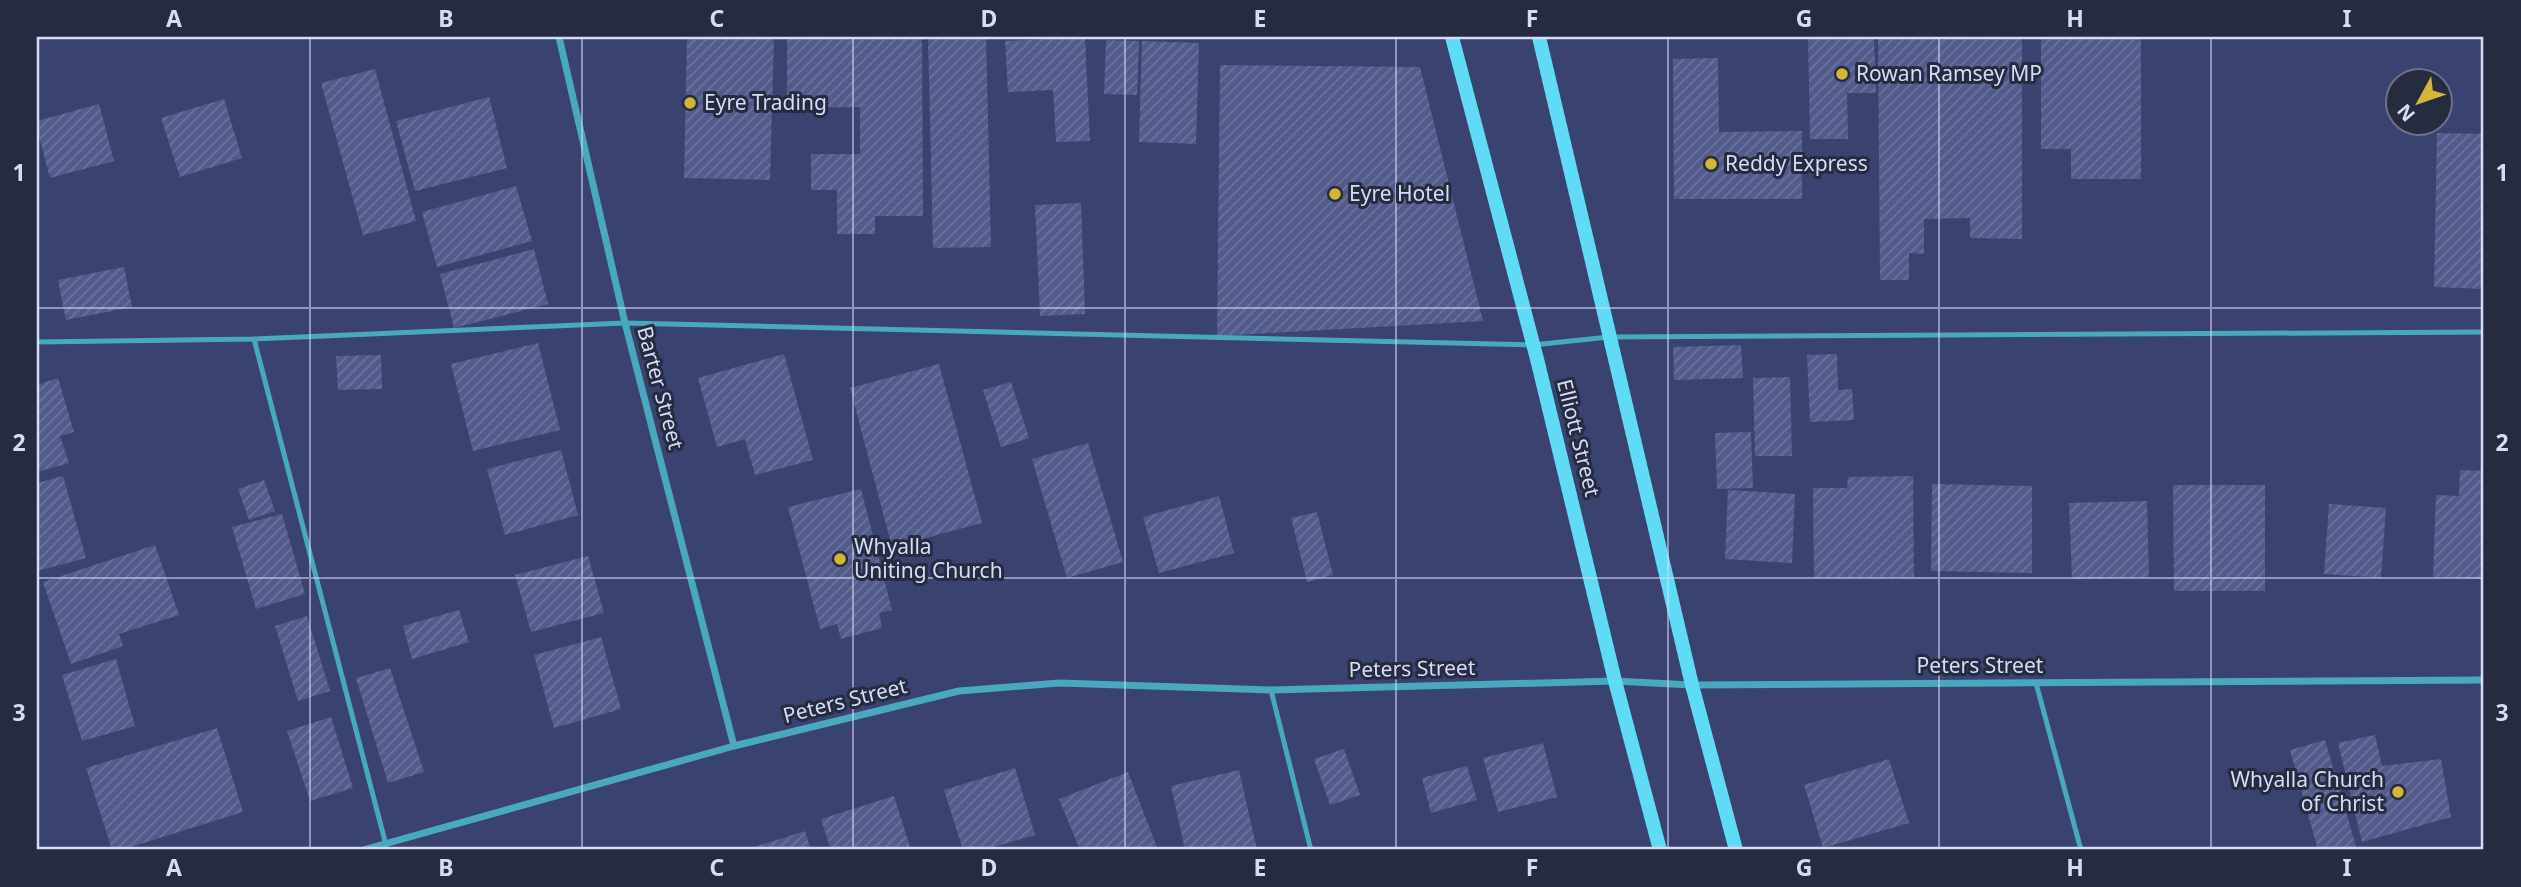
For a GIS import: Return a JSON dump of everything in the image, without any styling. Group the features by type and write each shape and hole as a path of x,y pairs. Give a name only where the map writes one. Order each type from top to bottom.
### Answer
{"main road":[{"name":"Elliott Street","path":"1452,37 1533,345 1615,681 1660,850"},
{"path":"1539,37 1692,685 1736,850"}],"street":[{"name":"Barter Street","path":"559,37 625,323 734,746"},
{"name":"Peters Street","path":"363,850 734,746 959,691 1059,682 1271,690 1615,681 1692,685 2484,680"}],"lane":[{"path":"37,342 254,339 625,323 1533,345 1609,337 2484,332"},
{"path":"254,339 386,845"},
{"path":"2036,683 2081,850"},
{"path":"1271,690 1311,850"}],"building":[{"path":"687,37 774,37 770,180 684,178"},
{"path":"787,37 922,37 923,216 875,216 875,234 837,234 837,190 811,190 811,154 860,154 860,107 787,108"},
{"path":"928,37 986,37 991,247 933,248"},
{"path":"1085,37 1090,141 1056,142 1053,90 1008,92 1005,41"},
{"path":"1808,37 1874,37 1876,93 1847,93 1848,139 1810,139"},
{"path":"1878,37 2022,37 2022,239 1970,238 1970,218 1924,219 1924,254 1909,253 1909,280 1880,280"},
{"path":"2041,37 2141,37 2141,179 2071,179 2071,149 2041,149"},
{"path":"1106,40 1139,41 1137,95 1104,94"},
{"path":"1142,41 1199,43 1196,144 1139,142"},
{"path":"1718,58 1719,132 1802,131 1802,199 1674,199 1673,59"},
{"name":"Eyre Hotel","path":"1220,65 1420,67 1483,321 1217,336"},
{"path":"375,69 416,221 363,235 321,83"},
{"path":"489,97 507,168 415,191 396,121"},
{"path":"224,99 242,158 180,177 161,118"},
{"path":"99,104 114,161 50,178 37,121"},
{"path":"2484,134 2484,289 2434,287 2437,136"},
{"path":"516,186 532,241 437,267 422,212"},
{"path":"1081,203 1085,314 1040,316 1035,205"},
{"path":"534,249 548,304 454,328 440,274"},
{"path":"124,267 132,307 66,320 58,280"},
{"path":"538,343 560,430 473,451 451,364"},
{"path":"1741,345 1743,378 1674,380 1673,347"},
{"path":"784,354 813,460 755,475 745,439 717,447 698,378"},
{"path":"1837,354 1838,390 1852,389 1854,420 1810,422 1807,355"},
{"path":"381,355 382,389 338,390 336,356"},
{"path":"939,364 982,523 892,547 850,388"},
{"path":"1790,377 1792,456 1755,456 1753,378"},
{"path":"58,378 74,432 60,436 69,463 37,472 37,385"},
{"path":"1011,382 1029,438 1001,447 983,390"},
{"path":"1751,432 1753,488 1717,489 1715,433"},
{"path":"1088,443 1123,562 1067,578 1032,459"},
{"path":"561,450 578,515 505,535 487,469"},
{"path":"2460,470 2484,471 2484,579 2433,577 2436,495 2459,496"},
{"path":"63,476 86,558 37,571 37,483"},
{"path":"1913,476 1914,577 1814,578 1813,488 1847,488 1848,477"},
{"path":"264,480 275,511 249,520 238,489"},
{"path":"1932,484 2032,486 2032,573 1931,571"},
{"path":"2173,485 2265,485 2265,591 2174,591"},
{"name":"Whyalla Uniting Church","path":"861,489 892,610 879,613 882,628 841,639 837,624 820,629 788,507"},
{"path":"1728,490 1795,494 1792,563 1725,559"},
{"path":"1219,496 1234,553 1159,573 1143,517"},
{"path":"2147,501 2149,577 2072,579 2069,503"},
{"path":"2329,504 2386,508 2381,578 2324,574"},
{"path":"1317,512 1333,575 1307,582 1291,518"},
{"path":"282,514 305,594 256,609 232,527"},
{"path":"155,545 179,615 119,634 123,646 71,664 43,582"},
{"path":"588,556 604,613 531,632 515,575"},
{"path":"459,610 469,642 412,659 403,626"},
{"path":"307,616 330,691 298,701 275,626"},
{"path":"601,637 621,709 554,728 534,655"},
{"path":"116,659 135,726 82,741 62,675"},
{"path":"390,668 424,772 388,783 356,678"},
{"path":"331,717 353,788 310,801 287,731"},
{"path":"217,728 243,812 121,850 112,850 86,768"},
{"name":"Whyalla Church of Christ","path":"2375,735 2382,766 2441,759 2451,817 2362,842 2338,743"},
{"path":"2325,740 2357,850 2318,850 2290,750"},
{"path":"1543,743 1557,797 1498,812 1483,758"},
{"path":"1344,749 1360,795 1330,805 1314,759"},
{"path":"1889,759 1909,823 1823,848 1804,785"},
{"path":"1467,766 1477,800 1431,813 1422,778"},
{"path":"1015,768 1035,835 983,850 963,850 944,790"},
{"path":"1239,770 1257,850 1185,850 1171,786"},
{"path":"1128,772 1158,850 1080,850 1059,799"},
{"path":"894,796 911,850 831,850 821,819"},
{"path":"805,831 811,850 744,850"}],"place":[{"name":"Rowan Ramsey MP","path":"1842,74"},
{"name":"Eyre Trading","path":"690,103"},
{"name":"Reddy Express","path":"1711,164"},
{"name":"Eyre Hotel","path":"1335,194"},
{"name":"Whyalla Uniting Church","path":"840,559"},
{"name":"Whyalla Church of Christ","path":"2398,792"}]}
